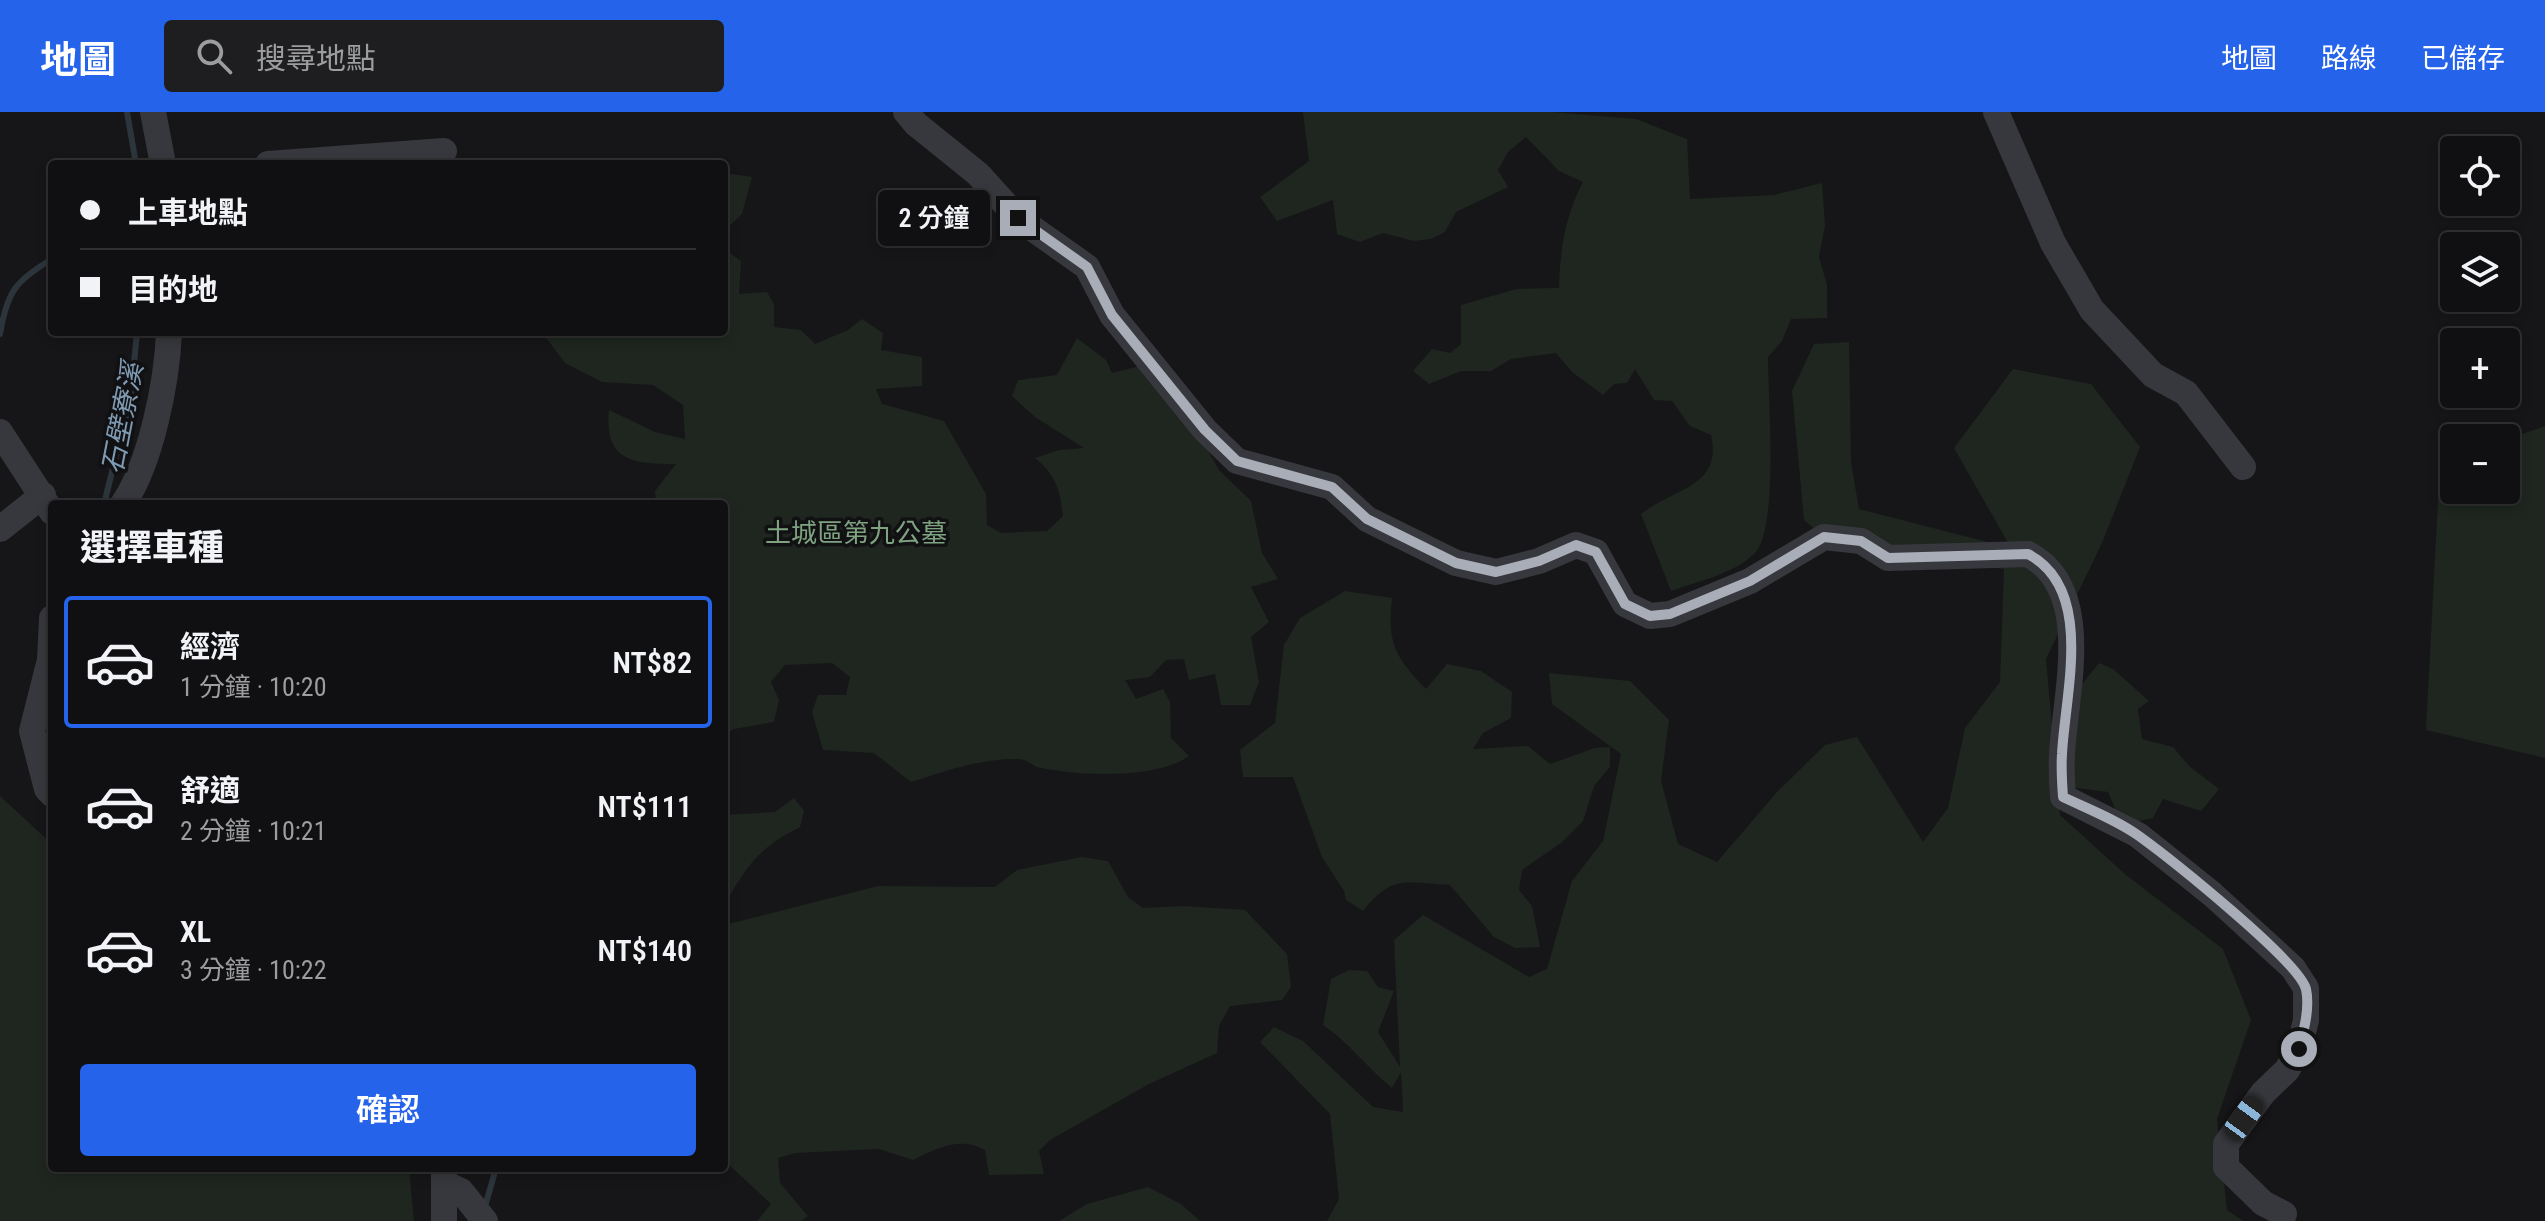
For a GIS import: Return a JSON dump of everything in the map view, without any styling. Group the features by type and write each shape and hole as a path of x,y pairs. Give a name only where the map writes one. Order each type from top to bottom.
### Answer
{"street":[{"path":"153,112 162,160"},
{"path":"906,112 916,124 978,174 1018,218 1087,267 1112,315 1205,430 1237,461 1332,487 1367,519 1456,563 1496,572 1539,561 1576,545 1596,552 1625,604 1650,616 1670,614 1750,581 1824,537 1861,541 1888,558 2028,554 2047,564 2062,594 2072,631 2072,663 2062,755 2063,797 2138,835 2212,894 2293,968 2306,988 2306,1020 2296,1055 2287,1070 2263,1093 2226,1144 2226,1167 2263,1203 2284,1214"},
{"path":"1996,112 2053,243 2092,310 2153,375 2186,393 2243,467"},
{"path":"322,160 444,151"},
{"path":"126,500 144,464 166,363 169,336"},
{"path":"0,432 47,503 0,529"},
{"path":"48,668 32,731 48,790"},
{"path":"444,1221 450,1181"},
{"path":"450,1181 485,1221"}],"green space":[{"path":"1303,112 1552,112 1636,119 1687,139 1690,199 1774,195 1822,183 1825,226 1819,257 1827,285 1827,318 1791,319 1782,341 1768,357 1770,490 1762,539 1755,553 1727,572 1671,591 1641,514 1703,476 1710,466 1713,452 1711,435 1690,426 1672,401 1654,400 1635,369 1627,383 1614,384 1603,395 1572,372 1556,353 1511,359 1491,371 1461,371 1429,384 1413,371 1432,349 1450,353 1461,344 1461,305 1516,289 1559,288 1565,234 1583,182 1559,171 1526,137 1508,152 1498,170 1508,187 1456,212 1445,232 1431,239 1414,241 1383,233 1360,242 1337,234 1333,200 1277,221 1260,197 1309,161"},
{"path":"728,174 752,177 742,214 728,227"},
{"name":"土城區第九公墓","path":"728,252 741,261 739,294 767,292 774,304 774,327 801,330 815,344 848,330 862,319 883,333 881,350 922,357 922,386 876,389 882,404 944,421 986,494 987,525 1001,533 1047,531 1063,516 1056,484 1035,458 1059,450 1084,448 1035,417 1012,396 1018,380 1057,375 1077,338 1106,360 1112,373 1144,365 1194,426 1219,470 1251,501 1262,553 1278,579 1251,587 1269,622 1251,637 1259,682 1250,705 1221,705 1215,674 1189,680 1184,659 1166,660 1150,677 1125,680 1136,699 1163,689 1170,702 1171,738 1189,756 1175,763 1139,772 1097,774 1057,771 1022,759 1005,759 964,766 911,782 874,753 823,750 812,712 818,695 846,695 850,677 832,663 785,665 771,682 779,700 774,722 728,732 728,500 656,500 655,491 676,464 646,463 624,456 611,440 609,410 655,432 685,439 683,405 653,385 602,382 565,363 545,336 728,336"},
{"path":"1849,342 1851,462 1859,509 2011,548 1954,448 2013,369 2091,384 2140,447 2102,543 2046,659 2060,815 2126,875 2223,949 2251,1020 2217,1119 2227,1210 2243,1221 1327,1221 1339,1199 1330,1114 1260,1042 1274,1027 1303,1041 1373,1107 1403,1112 1401,1072 1392,1088 1323,1025 1331,979 1349,970 1367,971 1378,987 1394,991 1378,1032 1400,1067 1394,940 1423,915 1529,977 1547,969 1572,881 1603,841 1621,754 1552,704 1549,673 1630,681 1669,720 1661,781 1678,844 1717,862 1777,792 1825,745 1857,737 1923,842 1948,808 1965,728 2000,682 2004,569 1927,556 1838,549 1804,520 1792,391 1814,344"},
{"path":"2545,426 2545,758 2426,730 2440,463 2440,504 2520,504 2520,435"},
{"path":"1345,591 1392,598 1392,638 1400,658 1426,689 1447,664 1481,671 1512,692 1511,718 1483,733 1473,749 1528,746 1550,764 1595,748 1610,747 1610,767 1594,786 1583,821 1561,843 1522,870 1519,890 1532,906 1540,947 1515,948 1494,937 1450,885 1400,883 1383,891 1363,911 1346,900 1344,891 1322,857 1293,777 1243,777 1240,750 1275,723 1284,645 1300,618"},
{"path":"2099,663 2113,669 2149,701 2138,709 2142,739 2173,747 2190,767 2219,789 2201,811 2163,799 2153,818 2122,825 2108,792 2069,787 2079,688"},
{"path":"0,796 48,840 48,1172 409,1172 414,1221 0,1221"},
{"path":"794,798 804,811 800,827 763,851 728,898 728,815 775,812"},
{"path":"1082,857 1108,861 1128,897 1143,908 1184,906 1245,910 1287,954 1291,987 1282,1000 1230,1006 1219,1026 1217,1053 1149,1084 1050,1140 1039,1151 1044,1174 989,1175 985,1150 967,1144 940,1148 913,1160 879,1149 795,1153 778,1158 780,1183 808,1216 801,1221 757,1221 771,1204 728,1164 728,924 878,886 995,887 1017,870"},
{"path":"1148,1187 1181,1204 1200,1221 1059,1221 1087,1204"}],"waterway":[{"name":"石壁寮溪","path":"127,112 135,160"},
{"path":"0,334 6,308 15,289 29,274 48,262"},
{"name":"石壁寮溪","path":"105,500 131,396 137,336"},
{"name":"石壁寮溪","path":"484,1210 495,1172"}],"route":[{"path":"1018,218 1059,244 1087,267 1112,315 1205,430 1237,461 1332,487 1367,519 1456,563 1496,572 1539,561 1576,545 1596,552 1625,604 1650,616 1670,614 1750,581 1824,537 1861,541 1888,558 2028,554 2047,564 2062,594 2072,631 2072,663 2062,755 2063,797 2138,835 2174,867 2212,894 2293,968 2306,988 2306,1020 2299,1049"}]}
